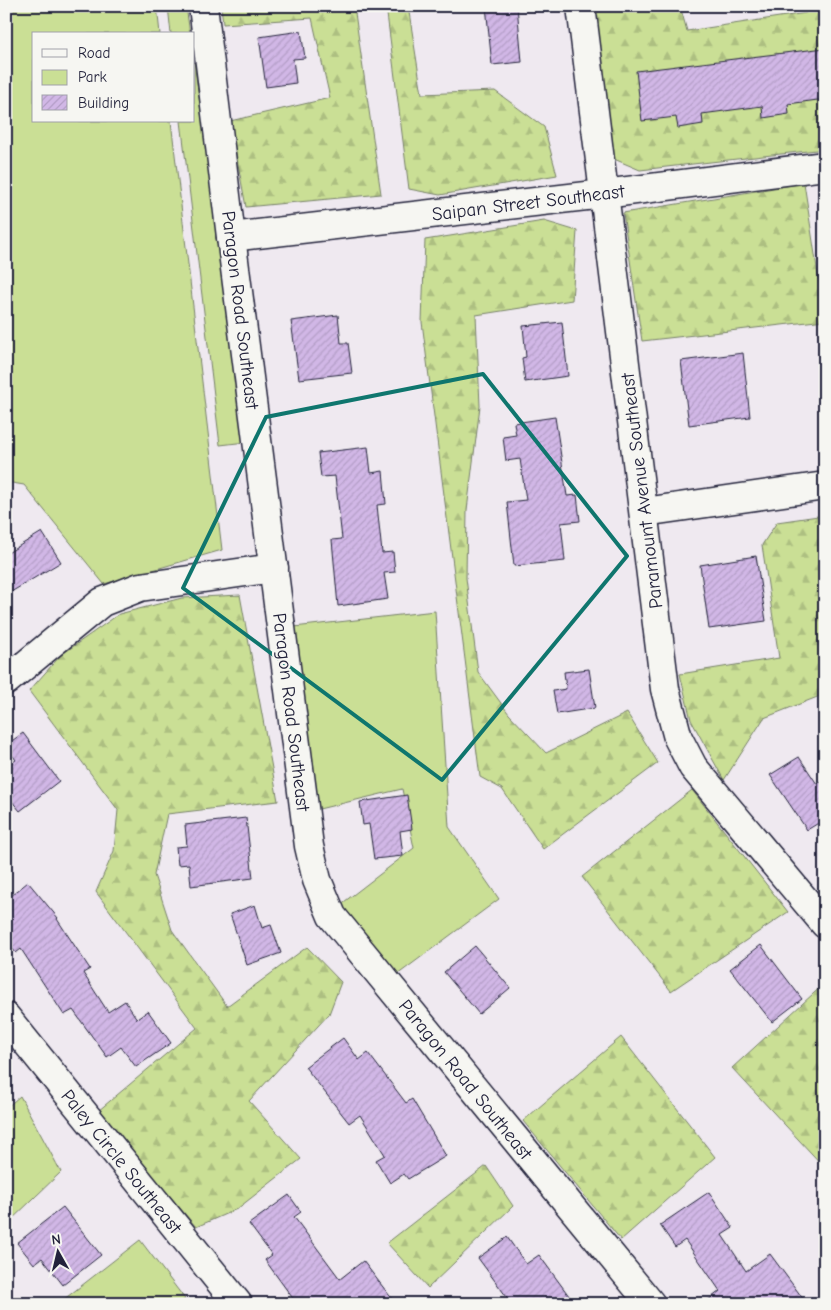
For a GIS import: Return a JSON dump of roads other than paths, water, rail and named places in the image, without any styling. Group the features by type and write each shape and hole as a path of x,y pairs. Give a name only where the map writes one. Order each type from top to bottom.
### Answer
{"street":[{"name":"Paragon Road Southeast","path":"204,6 231,237 309,846 317,880 332,916 651,1304"},
{"name":"Paramount Avenue Southeast","path":"580,6 665,689 678,738 693,767 820,909"},
{"name":"Saipan Street Southeast","path":"231,237 604,194 825,166"},
{"path":"644,512 825,486"},
{"path":"6,681 102,602 140,587 274,568"},
{"name":"Paley Circle Southeast","path":"6,1017 238,1304"}]}
